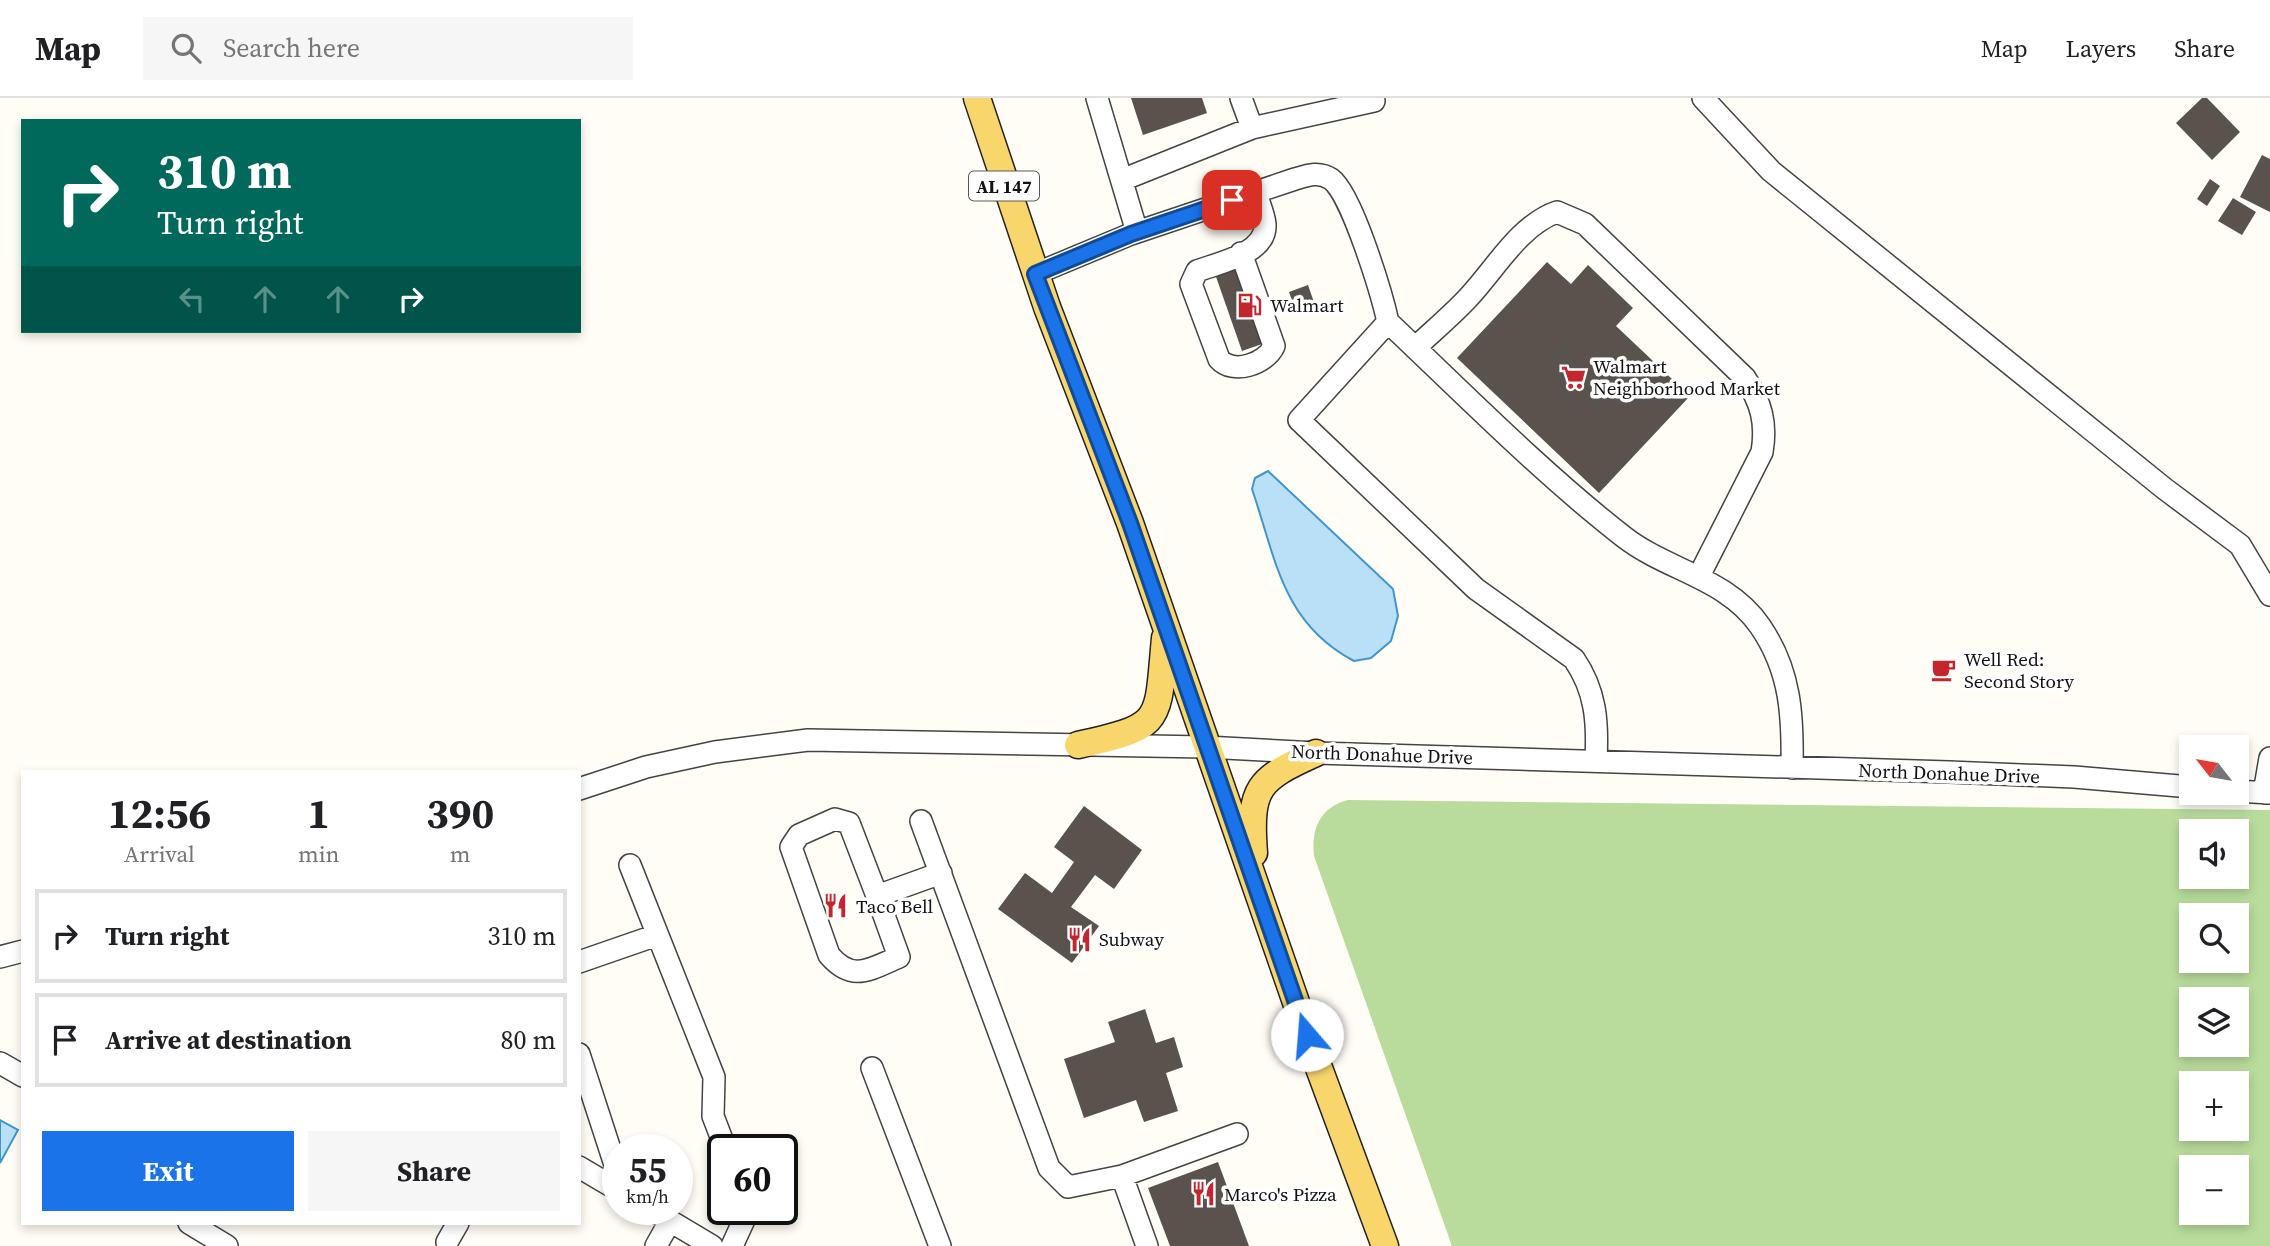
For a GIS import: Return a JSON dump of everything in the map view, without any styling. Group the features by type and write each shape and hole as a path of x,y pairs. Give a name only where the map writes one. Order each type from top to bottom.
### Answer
{"main road":[{"name":"AL 147","path":"977,98 1035,274 1130,523 1347,1150 1385,1246"},
{"path":"1078,745 1127,734 1143,727 1153,715 1159,699 1166,629"},
{"path":"1256,883 1252,824 1256,799 1266,779 1316,753"}],"street":[{"path":"1097,98 1137,232"},
{"path":"1241,98 1252,128"},
{"path":"1703,98 1771,170 2165,489 2240,545 2270,595"},
{"path":"1122,180 1252,128 1374,101"},
{"path":"1035,274 1137,232 1255,192 1314,173 1330,178 1340,188 1380,288 1388,322 1625,538 1654,557 1699,576 1739,603 1759,624 1773,648 1787,682 1793,718 1791,768"},
{"path":"1241,253 1274,346 1265,357 1236,369 1225,366 1219,359 1191,284 1197,271 1241,253 1250,250 1264,235 1265,224 1255,192"},
{"path":"1415,348 1468,298 1531,226 1544,216 1557,212 1585,224 1745,378 1758,397 1765,435 1762,452 1699,576"},
{"path":"1388,322 1299,420 1476,589 1574,659 1585,675 1598,721 1596,760"},
{"name":"North Donahue Drive","path":"581,788 646,767 703,754 808,740 1206,747 1316,753 1596,760 2074,777 2179,786"},
{"path":"2249,792 2267,793 2270,758"},
{"path":"835,819 849,823 877,896 899,957 859,973 842,970 829,955 791,847 799,835 835,819"},
{"path":"921,821 1049,1168 1068,1186 1122,1176 1237,1135"},
{"path":"630,865 714,1077 713,1116 720,1134"},
{"path":"877,896 941,873"},
{"path":"581,961 657,934"},
{"path":"0,957 21,952"},
{"path":"581,1060 605,1134"},
{"path":"0,1063 21,1075"},
{"path":"872,1068 940,1246"},
{"path":"581,1168 602,1181"},
{"path":"1122,1176 1147,1246"},
{"path":"191,1225 227,1246"},
{"path":"447,1242 457,1225"},
{"path":"656,1246 668,1225"},
{"path":"677,1225 712,1246"},
{"path":"732,1246 742,1225"}],"green space":[{"path":"1348,800 2270,810 2270,1246 1452,1246 1314,856 1316,828 1319,820 1330,808"}],"water":[{"path":"1268,471 1393,589 1398,616 1391,641 1371,658 1354,661 1330,646 1311,628 1296,608 1276,564 1252,489 1255,478"},
{"path":"0,1120 18,1130 0,1163"}],"building":[{"path":"1131,98 1202,98 1207,113 1143,135"},
{"path":"2202,98 2207,98 2240,132 2212,160 2176,123"},
{"path":"2262,155 2270,159 2270,212 2240,197"},
{"path":"2210,179 2220,186 2207,206 2197,199"},
{"path":"2233,198 2256,212 2242,235 2218,221"},
{"name":"Walmart Neighborhood Market","path":"1547,262 1571,284 1588,265 1633,308 1616,326 1690,396 1599,493 1457,358"},
{"path":"1234,263 1262,344 1242,351 1214,271"},
{"path":"1308,285 1316,308 1297,315 1289,292"},
{"path":"1084,806 1142,850 1114,889 1095,875 1071,907 1099,926 1072,963 998,909 1025,873 1052,893 1074,862 1054,847"},
{"path":"1145,1009 1156,1043 1174,1037 1183,1067 1166,1073 1178,1111 1144,1122 1136,1100 1084,1118 1064,1059 1115,1042 1108,1022"},
{"path":"1218,1162 1249,1246 1170,1246 1148,1188"}],"place":[{"name":"Walmart","path":"1250,305"},
{"name":"Walmart Neighborhood Market","path":"1573,377"},
{"name":"Well Red: Second Story","path":"1944,670"},
{"name":"Taco Bell","path":"836,906"},
{"name":"Subway","path":"1079,939"},
{"name":"Marco's Pizza","path":"1204,1194"}],"route":[{"path":"1232,200 1131,234 1035,274 1130,523 1206,747 1226,794 1307,1035"}]}
